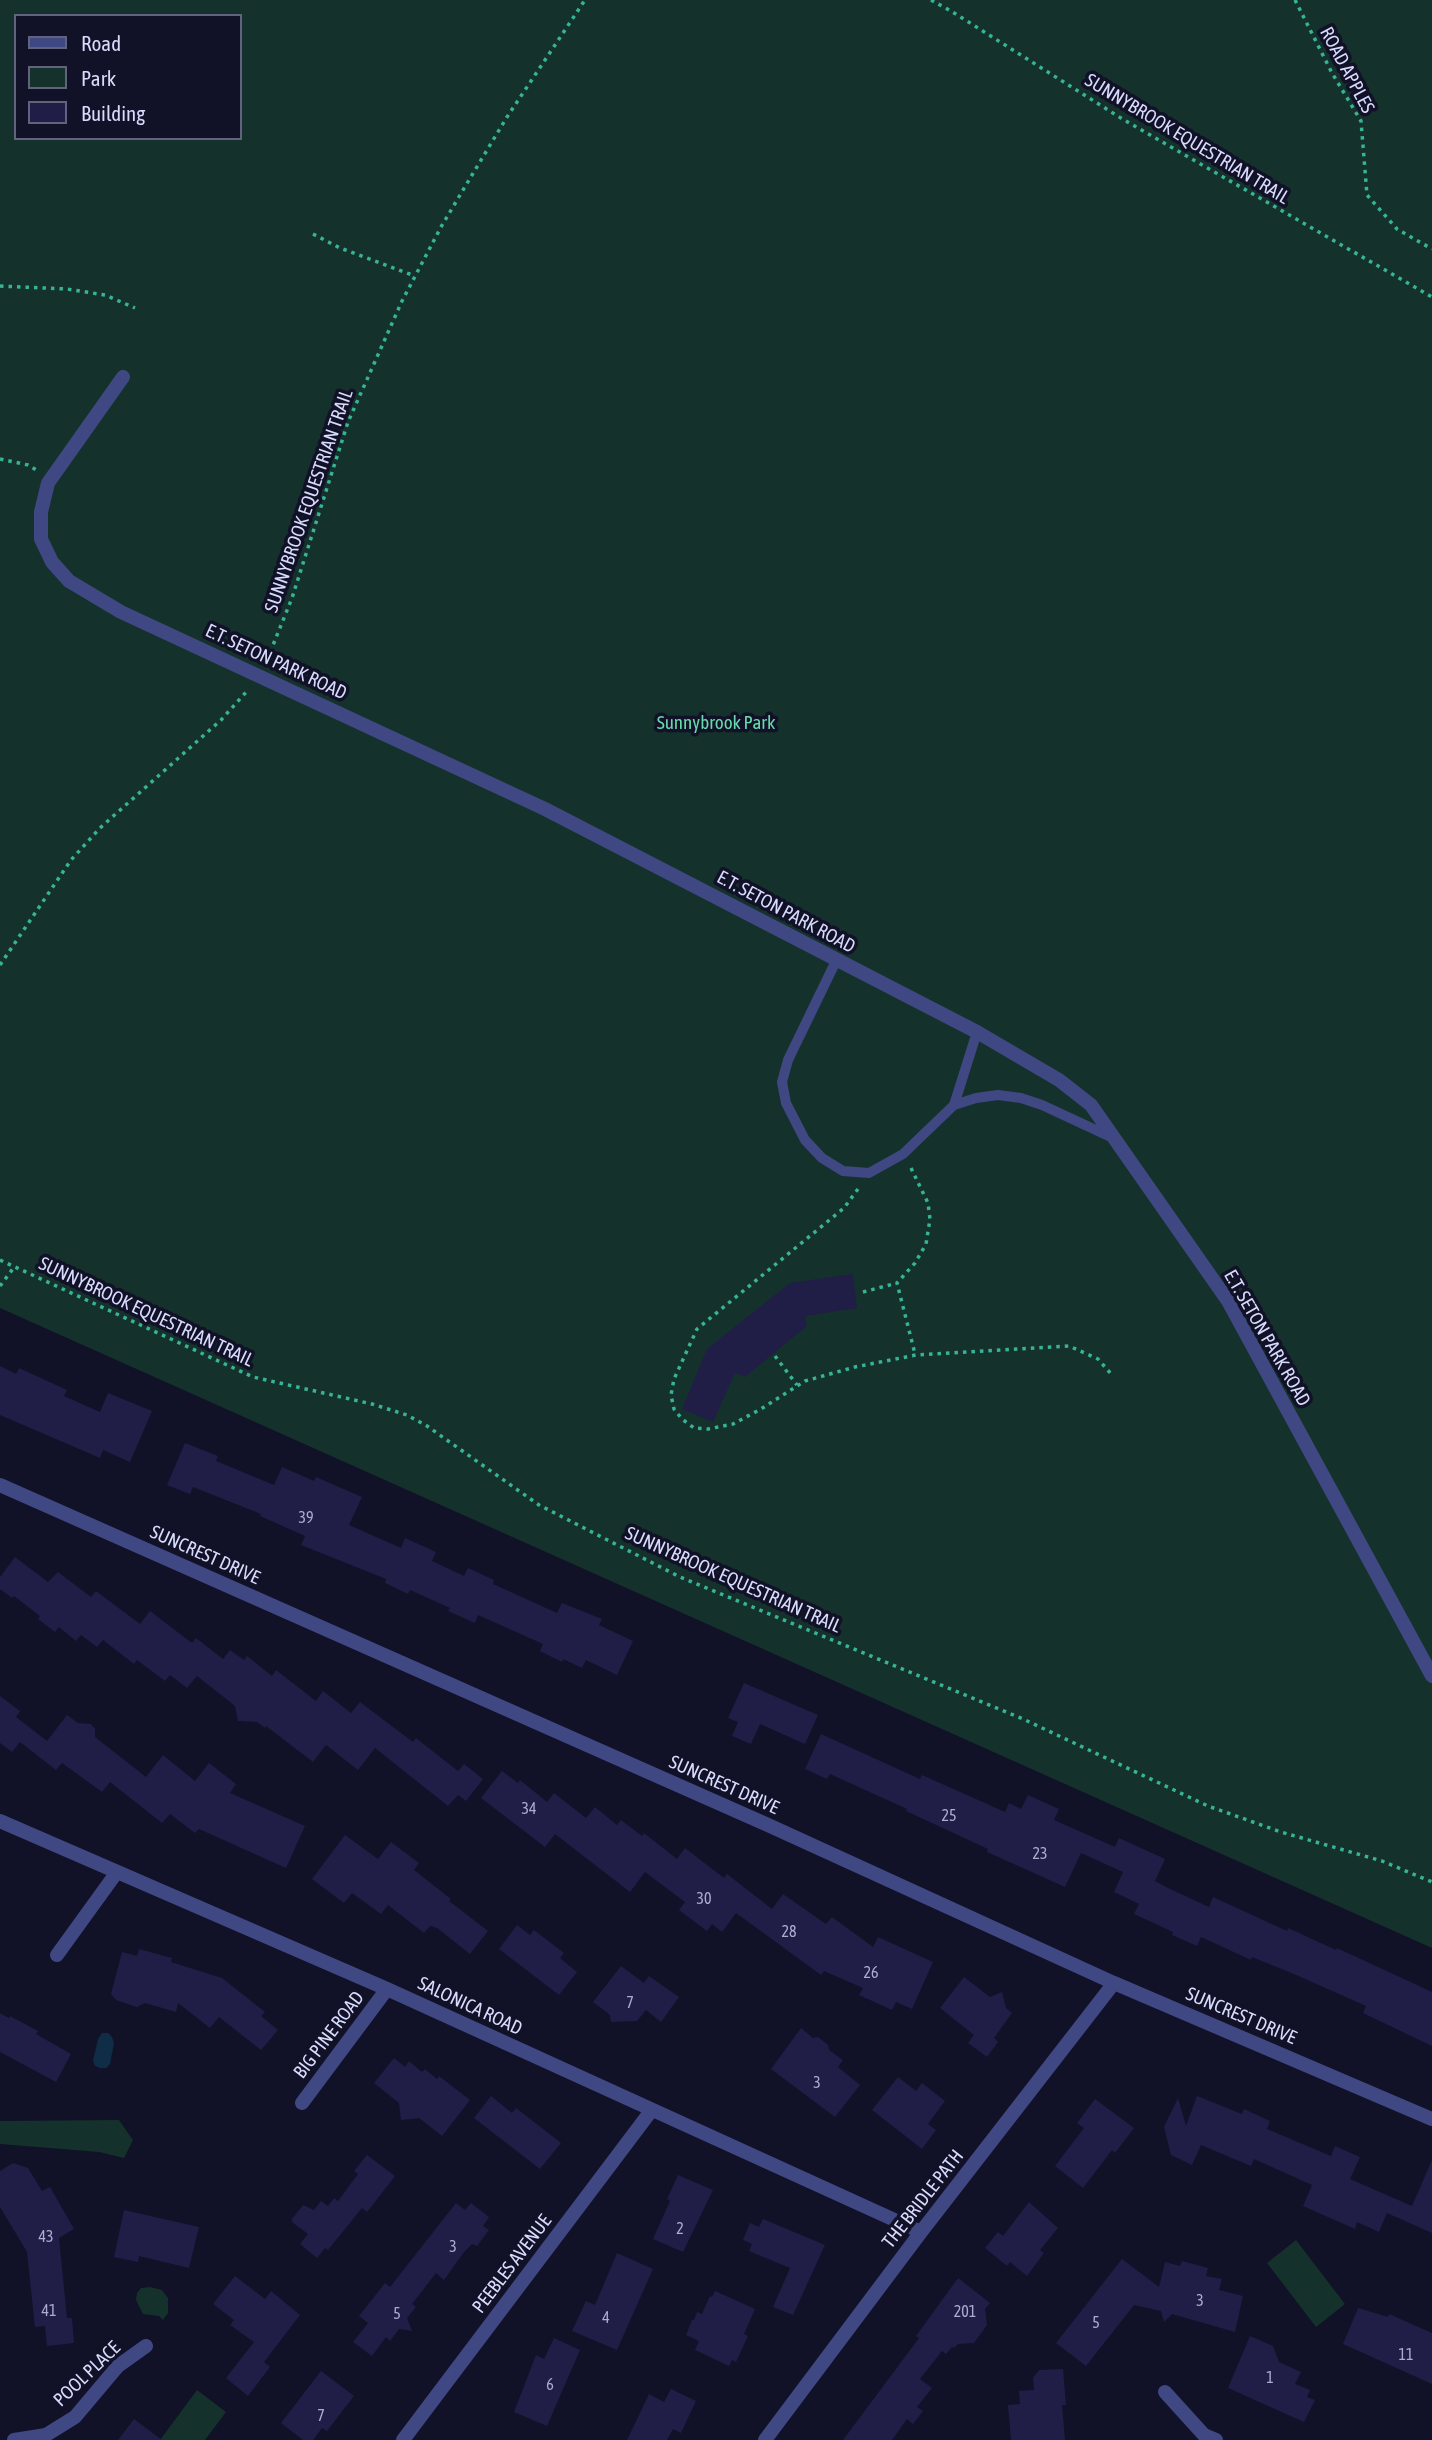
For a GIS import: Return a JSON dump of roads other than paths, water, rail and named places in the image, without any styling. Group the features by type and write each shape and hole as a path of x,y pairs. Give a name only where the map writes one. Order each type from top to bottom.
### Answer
{"street":[{"name":"E.T. SETON PARK ROAD","path":"123,377 51,479 41,512 41,539 51,562 69,581 121,612 545,809 977,1032 1059,1080 1091,1105 1228,1301 1432,1676"},
{"name":"SUNCREST DRIVE","path":"0,1486 756,1820 1114,1983 1432,2119"},
{"name":"SALONICA ROAD","path":"0,1821 387,1989 921,2232"},
{"path":"57,1955 117,1872"},
{"name":"THE BRIDLE PATH","path":"765,2440 921,2232 1114,1983"},
{"name":"BIG PINE ROAD","path":"302,2103 387,1989"},
{"name":"PEEBLES AVENUE","path":"403,2440 651,2111"},
{"name":"POOL PLACE","path":"14,2440 46,2435 75,2417 118,2366 146,2346"},
{"path":"1165,2392 1204,2435 1216,2440"}],"lane":[{"path":"836,961 788,1060 782,1082 786,1103 795,1123 822,1158 843,1171 869,1174 904,1154 954,1105 998,1095 1021,1098 1042,1105 1113,1138"},
{"path":"954,1105 977,1032"}],"water":[{"path":"102,2033 108,2033 114,2043 110,2064 106,2068 95,2066 93,2061"}],"park label":[{"name":"Sunnybrook Park","path":"716,723"}]}
